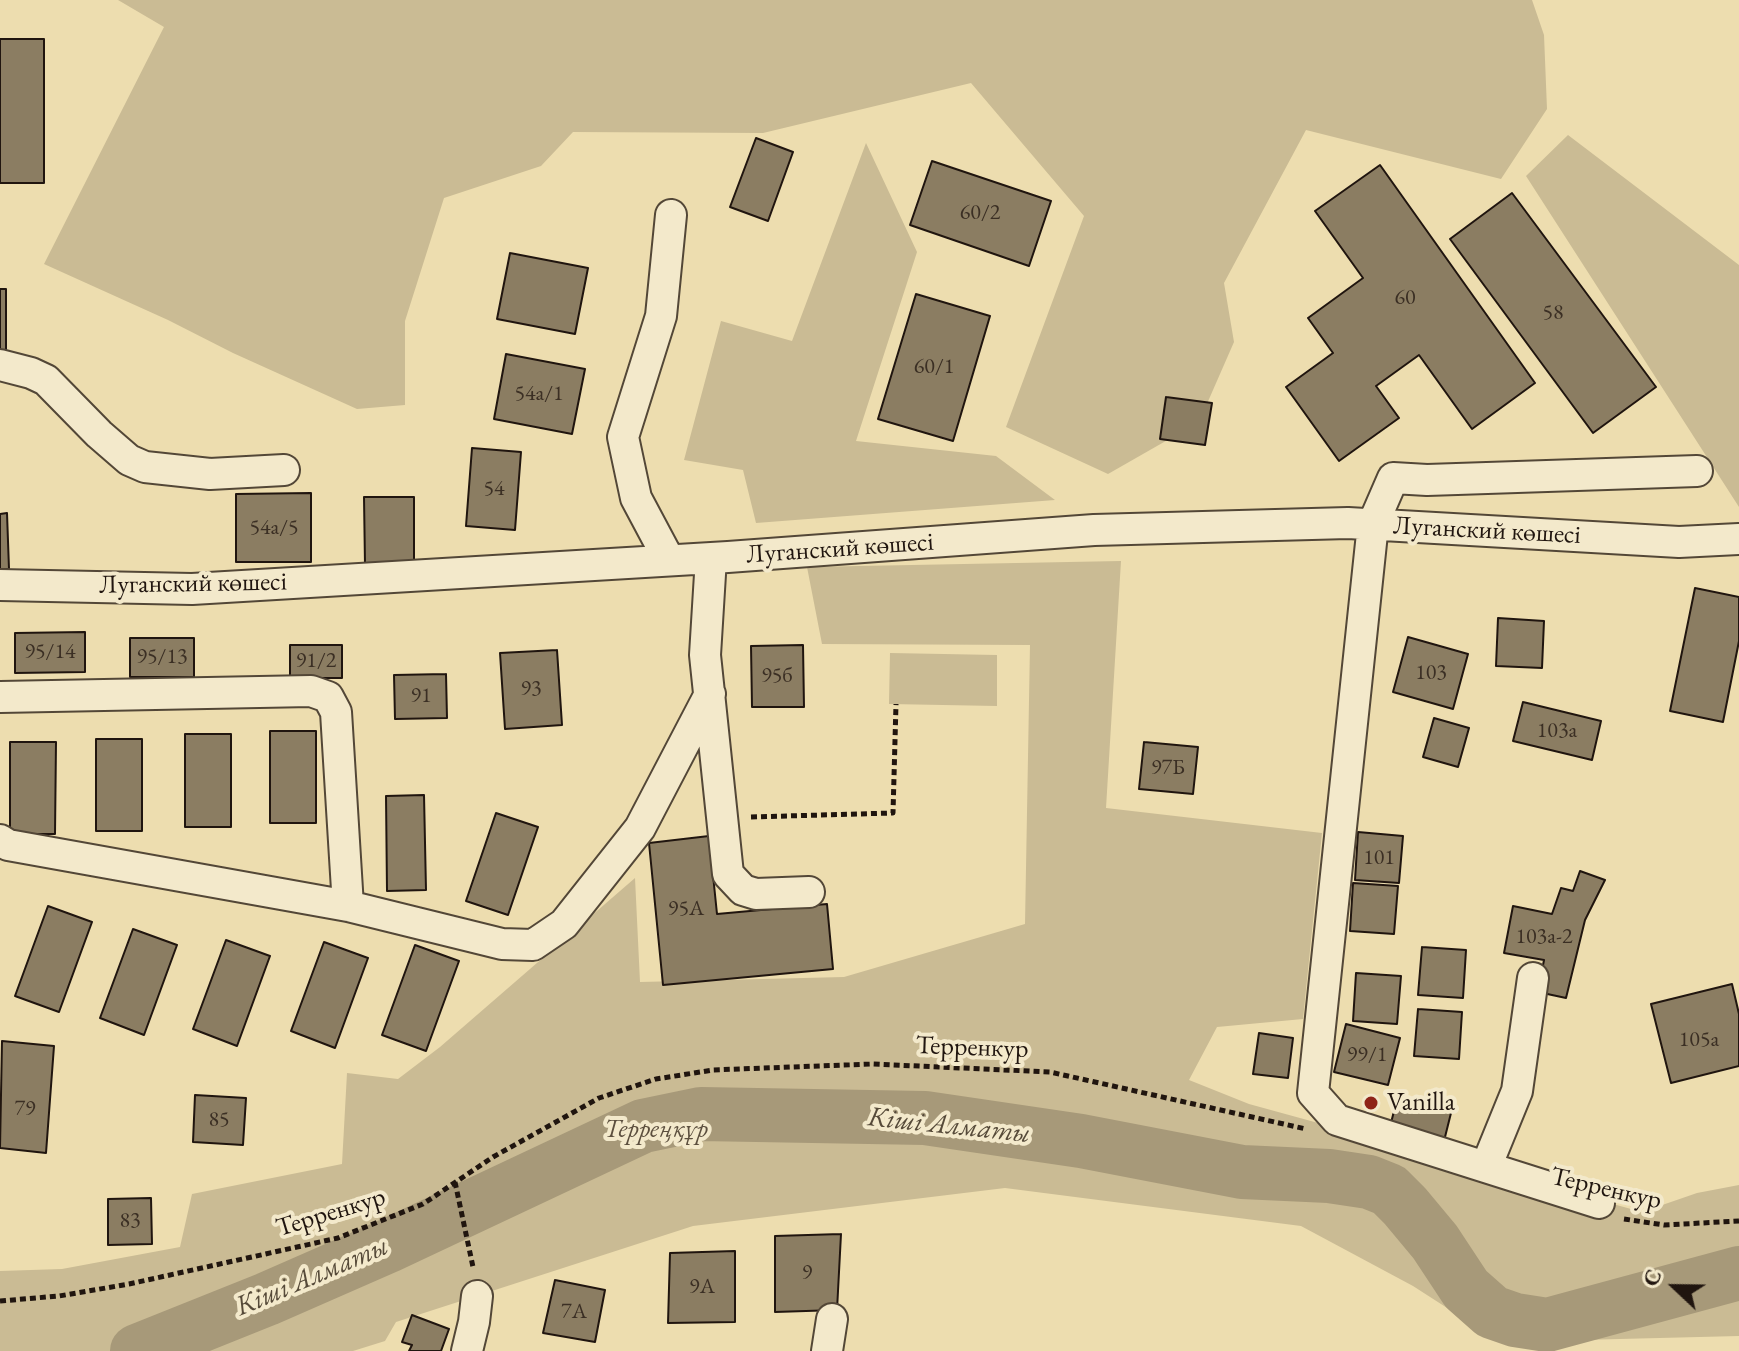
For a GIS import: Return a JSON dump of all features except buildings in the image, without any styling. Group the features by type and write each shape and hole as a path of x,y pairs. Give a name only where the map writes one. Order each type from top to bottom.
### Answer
{"street":[{"path":"669,560 636,498 623,437 661,316 671,215"},
{"path":"0,365 46,380 99,434 129,460 145,467 210,474 284,470"},
{"path":"1609,1210 1337,1120 1313,1093 1373,524 1393,478 1427,480 1697,471"},
{"name":"Луганский көшесі","path":"0,585 192,589 711,558 1094,530 1373,524 1679,542 1739,552"},
{"name":"Луганский көшесі","path":"1679,542 1739,539"},
{"path":"711,558 705,655 728,874 743,890 756,894 809,892"},
{"path":"0,697 311,691 328,697 336,712 348,906"},
{"path":"0,840 8,845 348,906 502,944 533,945 564,924 640,828 710,694"},
{"path":"1486,1167 1517,1091 1533,978"},
{"path":"467,1351 477,1296"},
{"path":"827,1351 832,1319"}],"path":[{"path":"721,800 748,798 749,817 893,813 896,704"},
{"name":"Терренкур","path":"0,1301 59,1296 129,1284 338,1238 423,1204 493,1157 599,1098 656,1079 713,1070 873,1064 1050,1072 1316,1132"},
{"path":"455,1182 470,1249"},
{"name":"Терренкур","path":"1609,1210 1664,1225 1739,1221"}],"green space":[{"path":"118,0 1532,0 1544,35 1547,109 1501,179 1306,130 1224,283 1234,342 1199,422 1108,474 1006,427 1084,216 971,83 763,133 573,132 541,166 444,198 405,321 405,405 357,409 44,264 164,27"},
{"path":"1568,135 1739,265 1739,507 1526,176"},
{"path":"866,143 917,252 856,441 996,456 1055,500 756,523 743,470 684,460 721,321 792,341"},
{"name":"Терреңқұр","path":"1121,561 1106,808 1322,833 1303,1019 1217,1027 1189,1080 1249,1104 1642,1212 1697,1193 1739,1185 1739,1336 1500,1342 1413,1286 1301,1226 1005,1188 693,1226 396,1322 385,1341 353,1351 0,1351 0,1271 62,1269 180,1247 192,1194 342,1164 347,1073 398,1079 440,1047 635,878 640,982 844,977 1025,924 1030,645 822,644 807,567"},
{"path":"890,653 997,655 997,706 889,704"}],"waterway":[{"name":"Кіші Алматы","path":"137,1351 388,1246 643,1126 701,1114 925,1118 1081,1141 1242,1172 1329,1176 1369,1182 1389,1190 1405,1206 1435,1242 1466,1289 1492,1312 1515,1320 1547,1325 1739,1273"}],"place":[{"name":"Vanilla","path":"1371,1103"}]}
